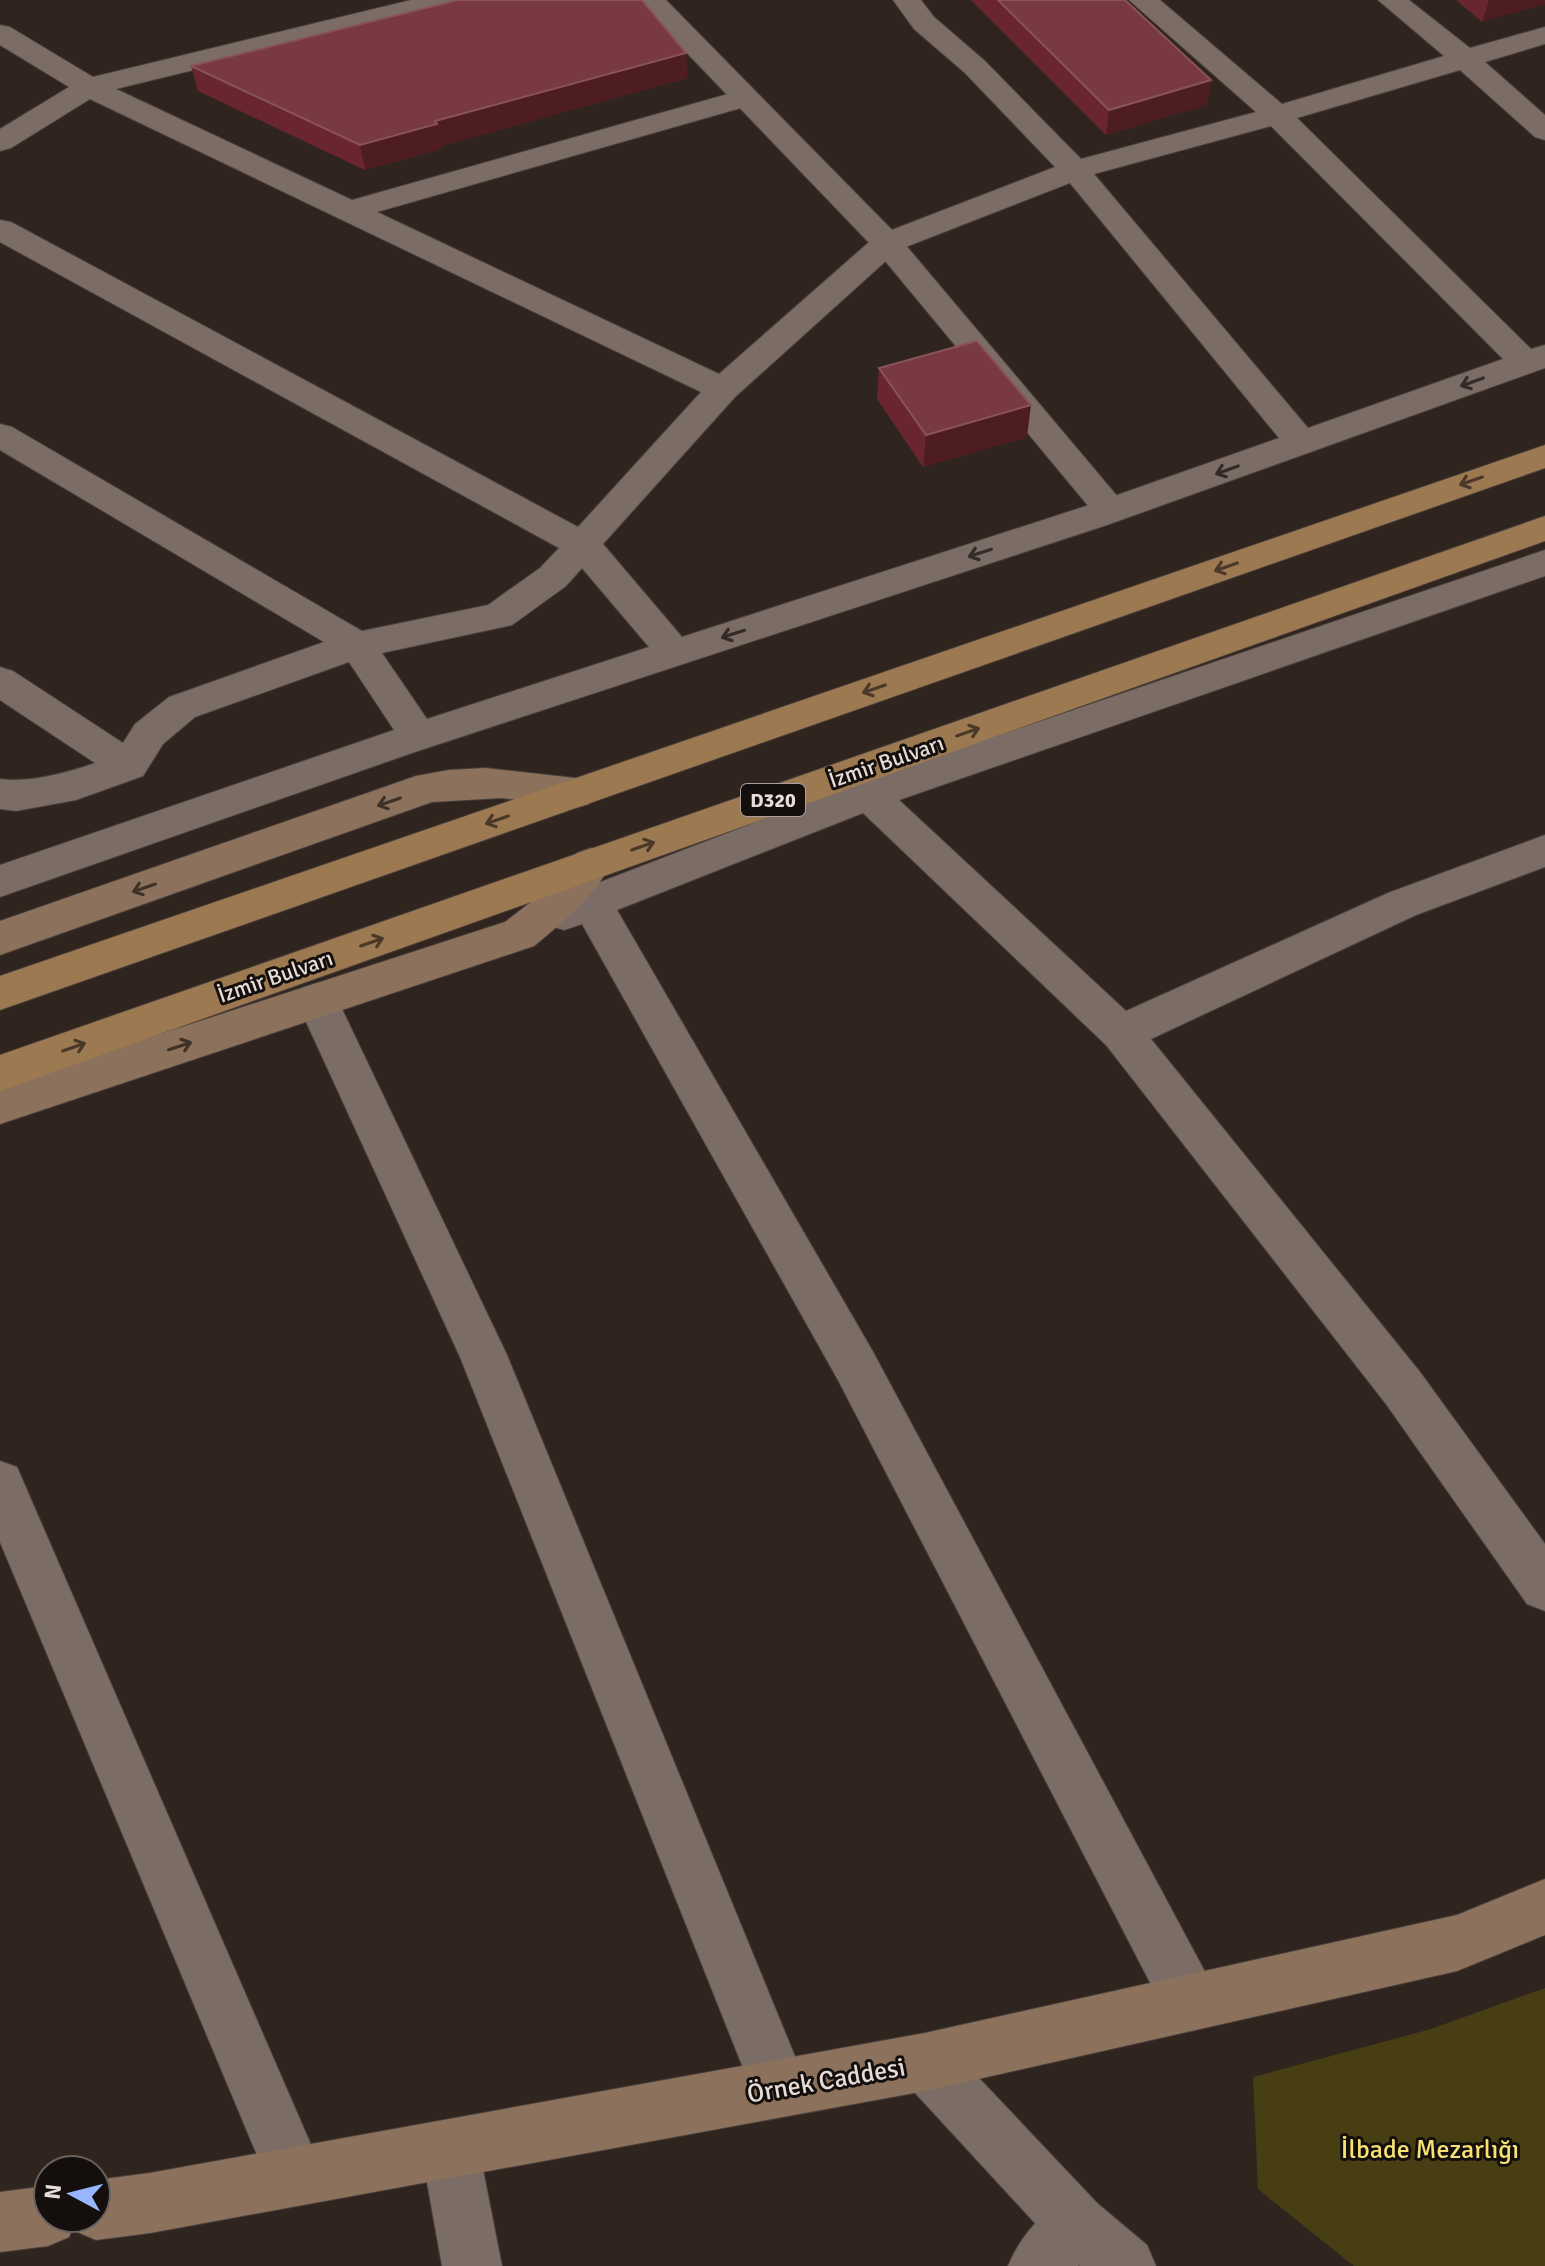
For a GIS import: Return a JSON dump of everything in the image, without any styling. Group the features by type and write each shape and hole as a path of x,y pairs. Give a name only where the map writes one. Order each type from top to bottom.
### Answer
{"main road":[{"path":"0,993 1545,456"},
{"name":"İzmir Bulvarı","path":"0,1073 591,883 1545,528"},
{"path":"0,938 430,787 464,782 498,782 575,793"},
{"path":"0,1105 519,934 559,902 591,883"},
{"name":"Örnek Caddesi","path":"112,2207 296,2177 925,2062 1457,1943 1545,1907"},
{"path":"0,2222 32,2218"}],"street":[{"path":"0,142 89,87 445,0"},
{"path":"650,0 887,243 1111,511"},
{"path":"907,0 924,23 975,67 1075,170 1302,443"},
{"path":"0,881 418,736 1111,511 1535,360 1277,115 1143,0"},
{"path":"1392,0 1465,59 1545,131"},
{"path":"0,33 89,87 723,389"},
{"path":"0,794 16,796 76,785 129,766 149,734 182,707 357,645 499,616 553,577 723,389 887,243 1075,170 1277,115 1545,35"},
{"path":"348,211 745,98"},
{"path":"0,229 584,546 675,653"},
{"path":"0,435 357,645 418,736"},
{"path":"1191,2003 855,1365 591,883 869,795 1545,563"},
{"path":"1507,576 1545,595"},
{"path":"0,681 129,766"},
{"path":"869,795 1121,1033 1403,1388 1545,1586"},
{"path":"1121,1033 1402,904 1545,851"},
{"path":"317,1000 483,1355 779,2088"},
{"path":"0,1484 296,2177"},
{"path":"925,2062 1076,2224 1126,2266"},
{"path":"450,2149 472,2266"},
{"path":"1038,2266 1076,2224"}],"green space":[{"name":"İlbade Mezarlığı","path":"1545,1988 1545,2266 1354,2266 1258,2189 1253,2077 1431,2029"}],"building":[{"path":"458,0 642,0 686,53 435,121 437,124 360,145 191,66"},
{"path":"998,0 1125,0 1211,80 1109,110"},
{"path":"977,341 1031,405 926,435 879,368"}]}
